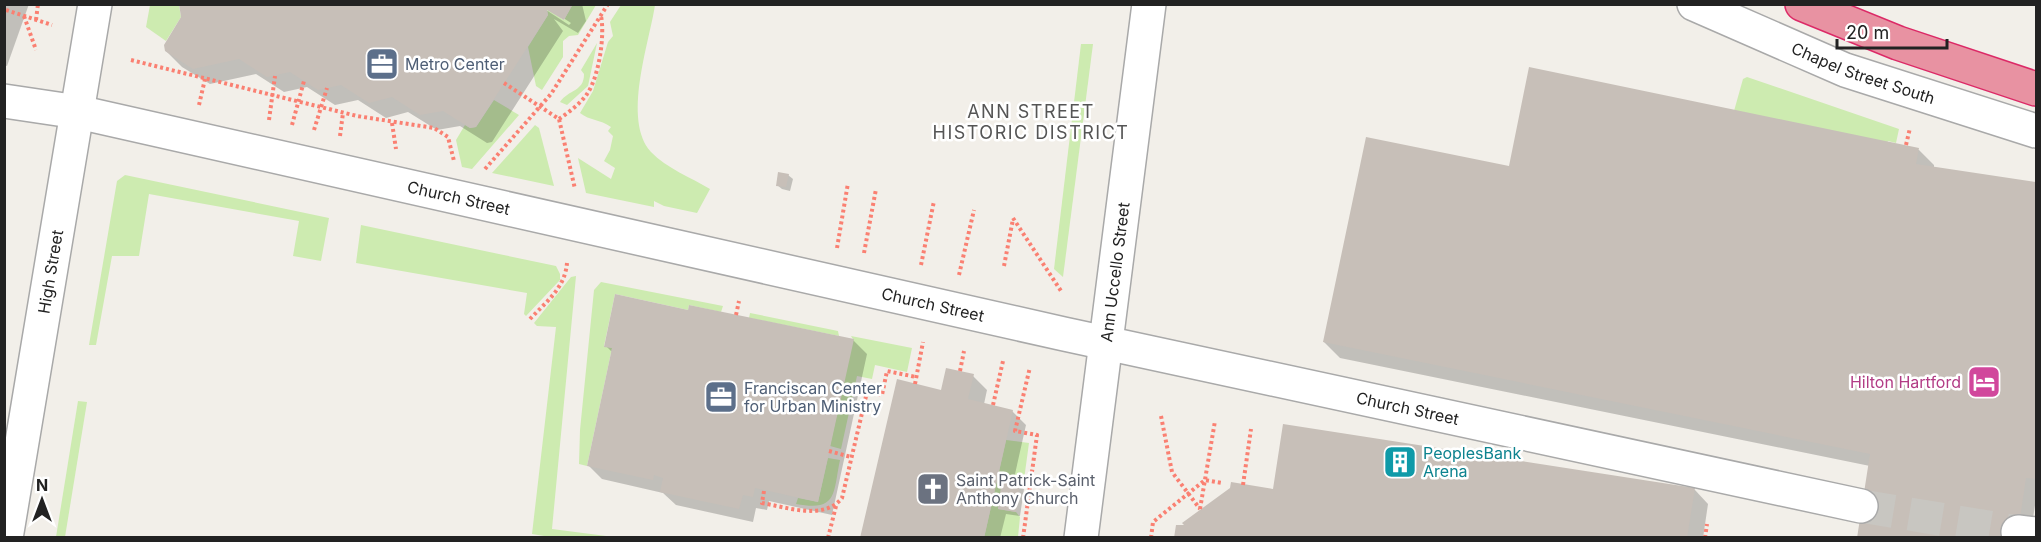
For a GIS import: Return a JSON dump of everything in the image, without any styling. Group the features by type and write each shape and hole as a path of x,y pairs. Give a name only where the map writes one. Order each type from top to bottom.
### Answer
{"highway":[{"path":"1802,4 1898,44 2037,89"}],"street":[{"name":"High Street","path":"6,537 95,4"},
{"name":"Ann Uccello Street","path":"1081,537 1149,4"},
{"name":"Chapel Street South","path":"1694,4 1845,70 2037,131"},
{"name":"Church Street","path":"4,101 78,112 1107,343 1862,506"}],"path":[{"path":"36,20 38,4"},
{"path":"479,175 540,106 608,4"},
{"path":"6,10 52,25"},
{"path":"24,16 36,50"},
{"path":"559,119 590,89 604,32 601,16"},
{"path":"131,60 344,113 392,123 434,128 448,137 455,165"},
{"path":"271,111 275,76"},
{"path":"198,110 205,79"},
{"path":"294,116 304,81"},
{"path":"504,83 559,119 577,196"},
{"path":"316,120 327,88"},
{"path":"342,124 344,113"},
{"path":"392,123 396,157"},
{"path":"1906,145 1911,123"},
{"path":"836,249 848,183"},
{"path":"864,255 876,189"},
{"path":"921,267 934,201"},
{"path":"959,275 974,210"},
{"path":"1004,266 1014,218 1061,291"},
{"path":"530,319 565,279 567,263"},
{"path":"736,315 739,301"},
{"path":"915,384 923,342"},
{"path":"960,371 964,351"},
{"path":"993,405 1003,361"},
{"path":"1023,537 1037,435 1015,431 1030,367"},
{"path":"828,537 836,505 842,498 867,392 882,395 887,371 916,378"},
{"path":"1161,416 1172,472 1200,509 1215,421"},
{"path":"1243,485 1251,429"},
{"path":"829,451 851,457"},
{"path":"1151,537 1153,522 1187,492 1205,480 1222,483"},
{"path":"764,491 762,503 810,511 836,505"},
{"path":"1705,537 1707,524"}],"green space":[{"path":"150,5 179,5 181,17 166,41 146,27"},
{"path":"572,5 596,5 578,35 569,36 563,41 563,57 542,90 536,86 528,47 548,15 547,9 564,20"},
{"path":"621,5 655,5 640,81 639,121 643,138 657,158 710,189 697,213 664,206 654,201 654,207 586,193 578,158 611,179 615,168 604,161 610,150 613,136 608,131 611,127 580,113 593,91 608,42 613,36 610,22"},
{"path":"597,43 588,86 567,105 560,102 582,84 584,74 581,70"},
{"path":"1081,44 1093,44 1063,277 1054,269"},
{"path":"1747,77 1899,129 1896,143 1734,111 1743,79"},
{"path":"494,100 519,115 472,169 462,167 456,140 465,125 470,128 476,127"},
{"path":"535,125 539,128 554,186 492,173"},
{"path":"125,175 329,218 321,261 293,256 299,221 149,194 139,256 112,256 96,345 89,345 117,181"},
{"path":"361,225 556,266 560,280 526,316 524,314 527,293 356,263"},
{"path":"576,276 552,529 614,537 556,538 532,534 556,327 537,326 534,323 571,277"},
{"path":"601,282 723,306 721,312 689,305 688,310 615,294 604,346 612,348 587,466 579,464 580,430 594,290"},
{"path":"750,313 838,331 839,336 749,318"},
{"path":"851,336 912,348 907,372 875,365 872,379 857,376 841,449 830,446 853,339"},
{"path":"78,401 87,402 65,537 56,537"},
{"path":"1006,440 1029,443 1023,487 1020,483 1002,481 998,509 1016,512 1020,517 1018,537 984,538"},
{"path":"828,458 840,460 831,497 820,505 796,504 798,498 818,502"}],"building":[{"name":"Metro Center","path":"179,4 572,4 572,6 564,20 547,10 548,15 476,127 470,128 443,111 420,115 392,97 369,103 341,85 318,90 290,72 267,77 239,59 193,69 165,51 164,45 181,17"},
{"path":"1529,67 1919,148 1916,164 2036,182 2036,479 2026,478 2017,538 1857,538 1870,454 1323,342 1366,137 1509,166"},
{"path":"778,172 789,174 786,187 776,186"},
{"name":"Franciscan Center for Urban Ministry","path":"615,294 688,310 689,305 854,339 818,502 755,488 753,497 743,495 739,509 660,492 663,478 654,475 653,480 587,466 612,348 604,347"},
{"name":"Saint Patrick-Saint Anthony Church","path":"946,368 974,374 968,399 1013,410 984,538 860,538 897,379 941,390"},
{"name":"PeoplesBank Arena","path":"1283,424 1695,488 1687,538 1174,538 1176,525 1184,525 1182,523 1230,488 1231,482 1273,489"},
{"path":"1002,480 1020,483 1016,512 998,509"}],"tunnel":[{"path":"1861,506 2018,532"}],"place":[{"name":"Metro Center","path":"382,64"},
{"name":"Hilton Hartford","path":"1984,382"},
{"name":"Franciscan Center for Urban Ministry","path":"721,397"},
{"name":"PeoplesBank Arena","path":"1400,462"},
{"name":"Saint Patrick-Saint Anthony Church","path":"933,489"}],"district":[{"name":"ANN STREET HISTORIC DISTRICT","path":"1031,121"}]}
